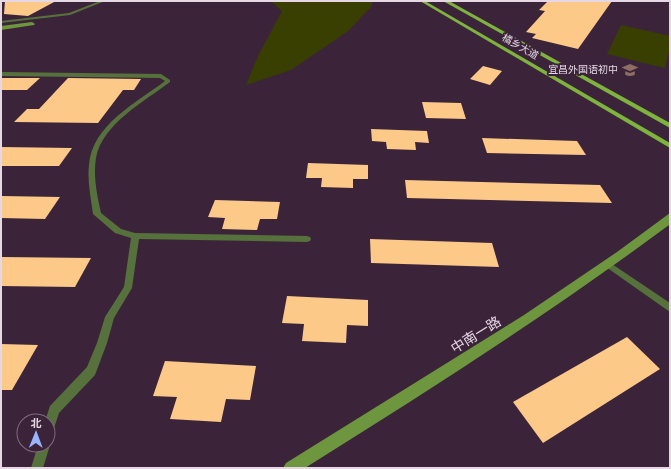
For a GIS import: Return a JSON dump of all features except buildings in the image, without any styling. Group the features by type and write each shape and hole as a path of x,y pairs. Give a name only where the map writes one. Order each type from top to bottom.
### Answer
{"main road":[{"name":"橘乡大道","path":"422,1 670,146"},
{"name":"橘乡大道","path":"445,1 670,126"}],"street":[{"path":"1,28 32,24"},
{"name":"中南一路","path":"291,468 499,339 609,265 666,222 670,217"}],"lane":[{"path":"1,22 70,14 103,1"},
{"path":"1,74 161,76 168,81 133,106 106,130 95,150 92,174 97,214 118,231 135,236 307,239"},
{"path":"53,413 54,410 91,371 110,317 128,288 135,236"},
{"path":"609,265 670,308"},
{"path":"36,468 41,453"}],"green space":[{"path":"271,1 373,1 371,7 348,31 291,70 246,85 258,56 282,11"},
{"path":"621,25 670,36 670,47 665,68 607,54"}],"place":[{"name":"宜昌外国语初中","path":"630,70"}]}
